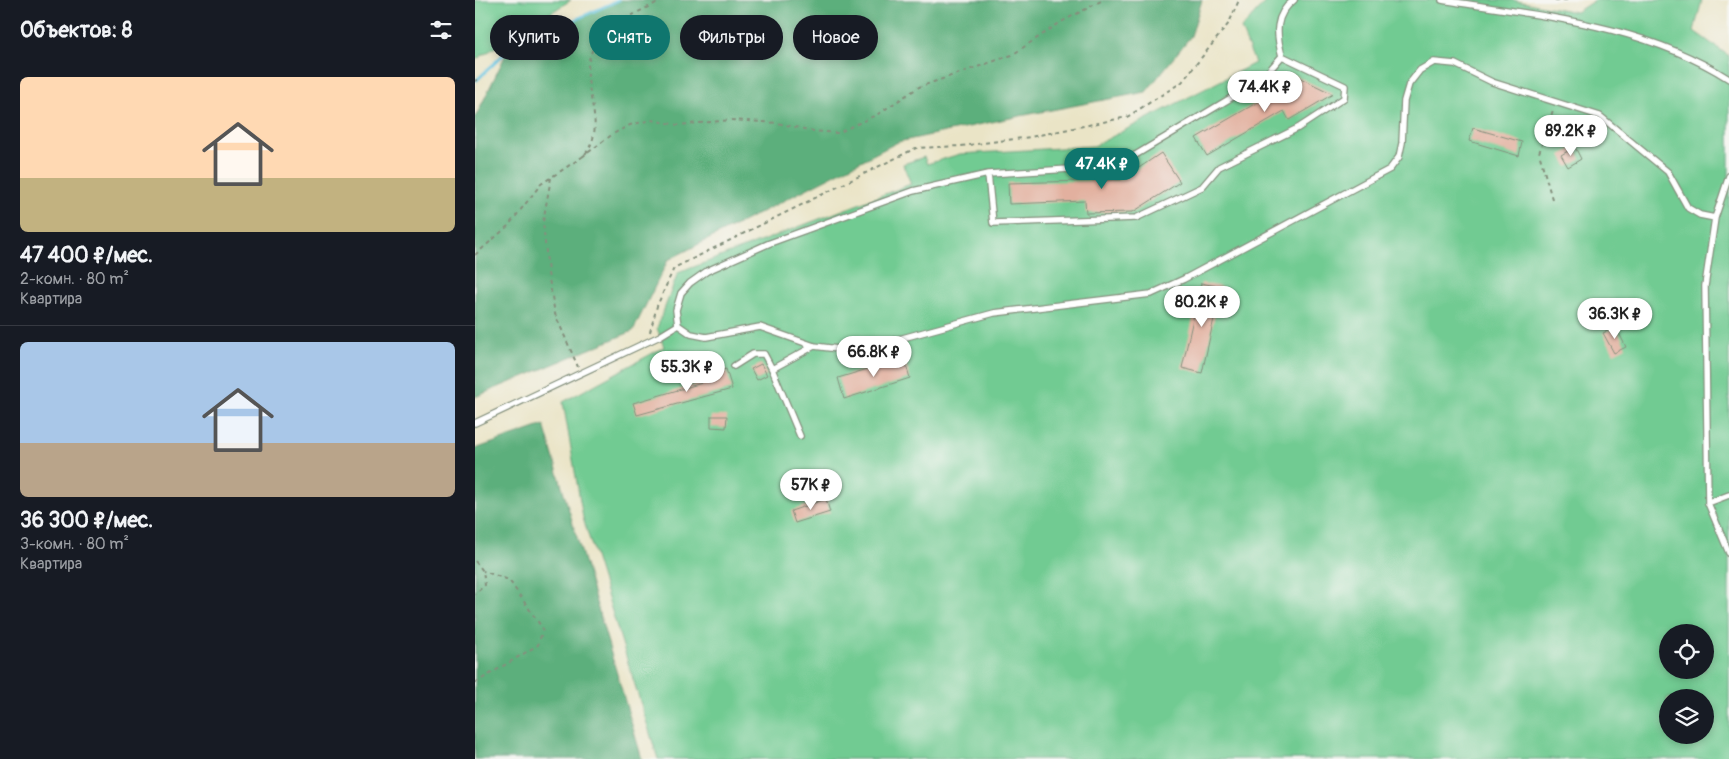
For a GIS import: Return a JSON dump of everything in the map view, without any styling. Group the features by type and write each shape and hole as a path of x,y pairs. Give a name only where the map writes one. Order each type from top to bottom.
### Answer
{"lane":[{"path":"1282,56 1277,36 1278,24 1284,9 1293,0"},
{"path":"1442,0 1593,24 1640,37 1705,63 1729,79"},
{"path":"1282,56 1261,80 1117,166 988,174 913,191 770,243 707,271 690,283 681,293 676,310 678,325 691,334 706,337 760,327 814,346 838,349 866,348 995,313 1151,294 1193,274 1390,169 1399,157 1402,143 1404,101 1409,84 1420,70 1434,62 1455,64 1492,82 1600,116 1668,172 1688,208 1700,215 1715,218"},
{"path":"988,174 993,223 1136,218 1202,187 1219,167 1298,128 1345,98 1345,86 1282,56"},
{"path":"1729,176 1715,218 1705,286 1708,503 1729,553"},
{"path":"475,423 648,342 678,325"},
{"path":"772,369 814,346"},
{"path":"734,366 753,354 764,354 800,436"},
{"path":"1708,503 1729,495"}],"path":[{"path":"583,157 593,144 596,123 587,80 590,54 603,35 636,13 662,0"},
{"path":"475,255 508,226 541,184 583,157 613,134 630,125 651,120 678,125 731,120 777,123 838,133 879,114 919,87 1012,55 1061,22 1103,0"},
{"path":"648,342 657,306 674,268 916,148 961,146 1030,137 1127,117 1181,82 1229,23 1239,0"},
{"path":"1555,0 1567,0"},
{"path":"1552,199 1539,153 1556,101"},
{"path":"551,178 543,222 547,272 555,314 581,373"},
{"path":"475,561 483,571 485,585 475,594"},
{"path":"475,683 538,645 543,629 509,580 483,571"}],"green space":[{"path":"475,0 571,0 547,15 490,15 490,51 475,60"},
{"path":"619,0 1202,0 1191,36 1146,92 898,142 668,260 633,331 475,397 475,118 503,60 579,60 579,18"},
{"path":"1267,0 1511,0 1576,12 1595,0 1702,0 1694,31 1729,56 1729,759 658,759 583,518 563,402 664,347 657,328 678,273 911,184 903,164 924,157 927,164 960,154 1094,146 1255,63 1241,29"},
{"path":"544,425 642,759 475,759 475,449"}],"building":[{"path":"1290,73 1333,94 1289,120 1284,111 1207,156 1196,138 1282,88"},
{"path":"1473,128 1522,142 1519,156 1469,141"},
{"path":"1575,147 1581,159 1568,167 1561,155"},
{"path":"1161,153 1180,182 1133,212 1086,213 1085,201 1009,204 1008,183 1121,180"},
{"path":"1201,283 1221,287 1202,373 1182,368"},
{"path":"1616,327 1626,347 1614,353 1603,333"},
{"path":"904,358 910,378 844,399 838,378"},
{"path":"761,364 767,375 757,380 751,369"},
{"path":"726,369 732,389 637,415 633,403 702,383 700,376"},
{"path":"711,416 727,416 726,428 711,427"},
{"path":"826,499 830,512 795,523 791,511"}],"waterway":[{"path":"477,80 508,50 619,0"}]}
